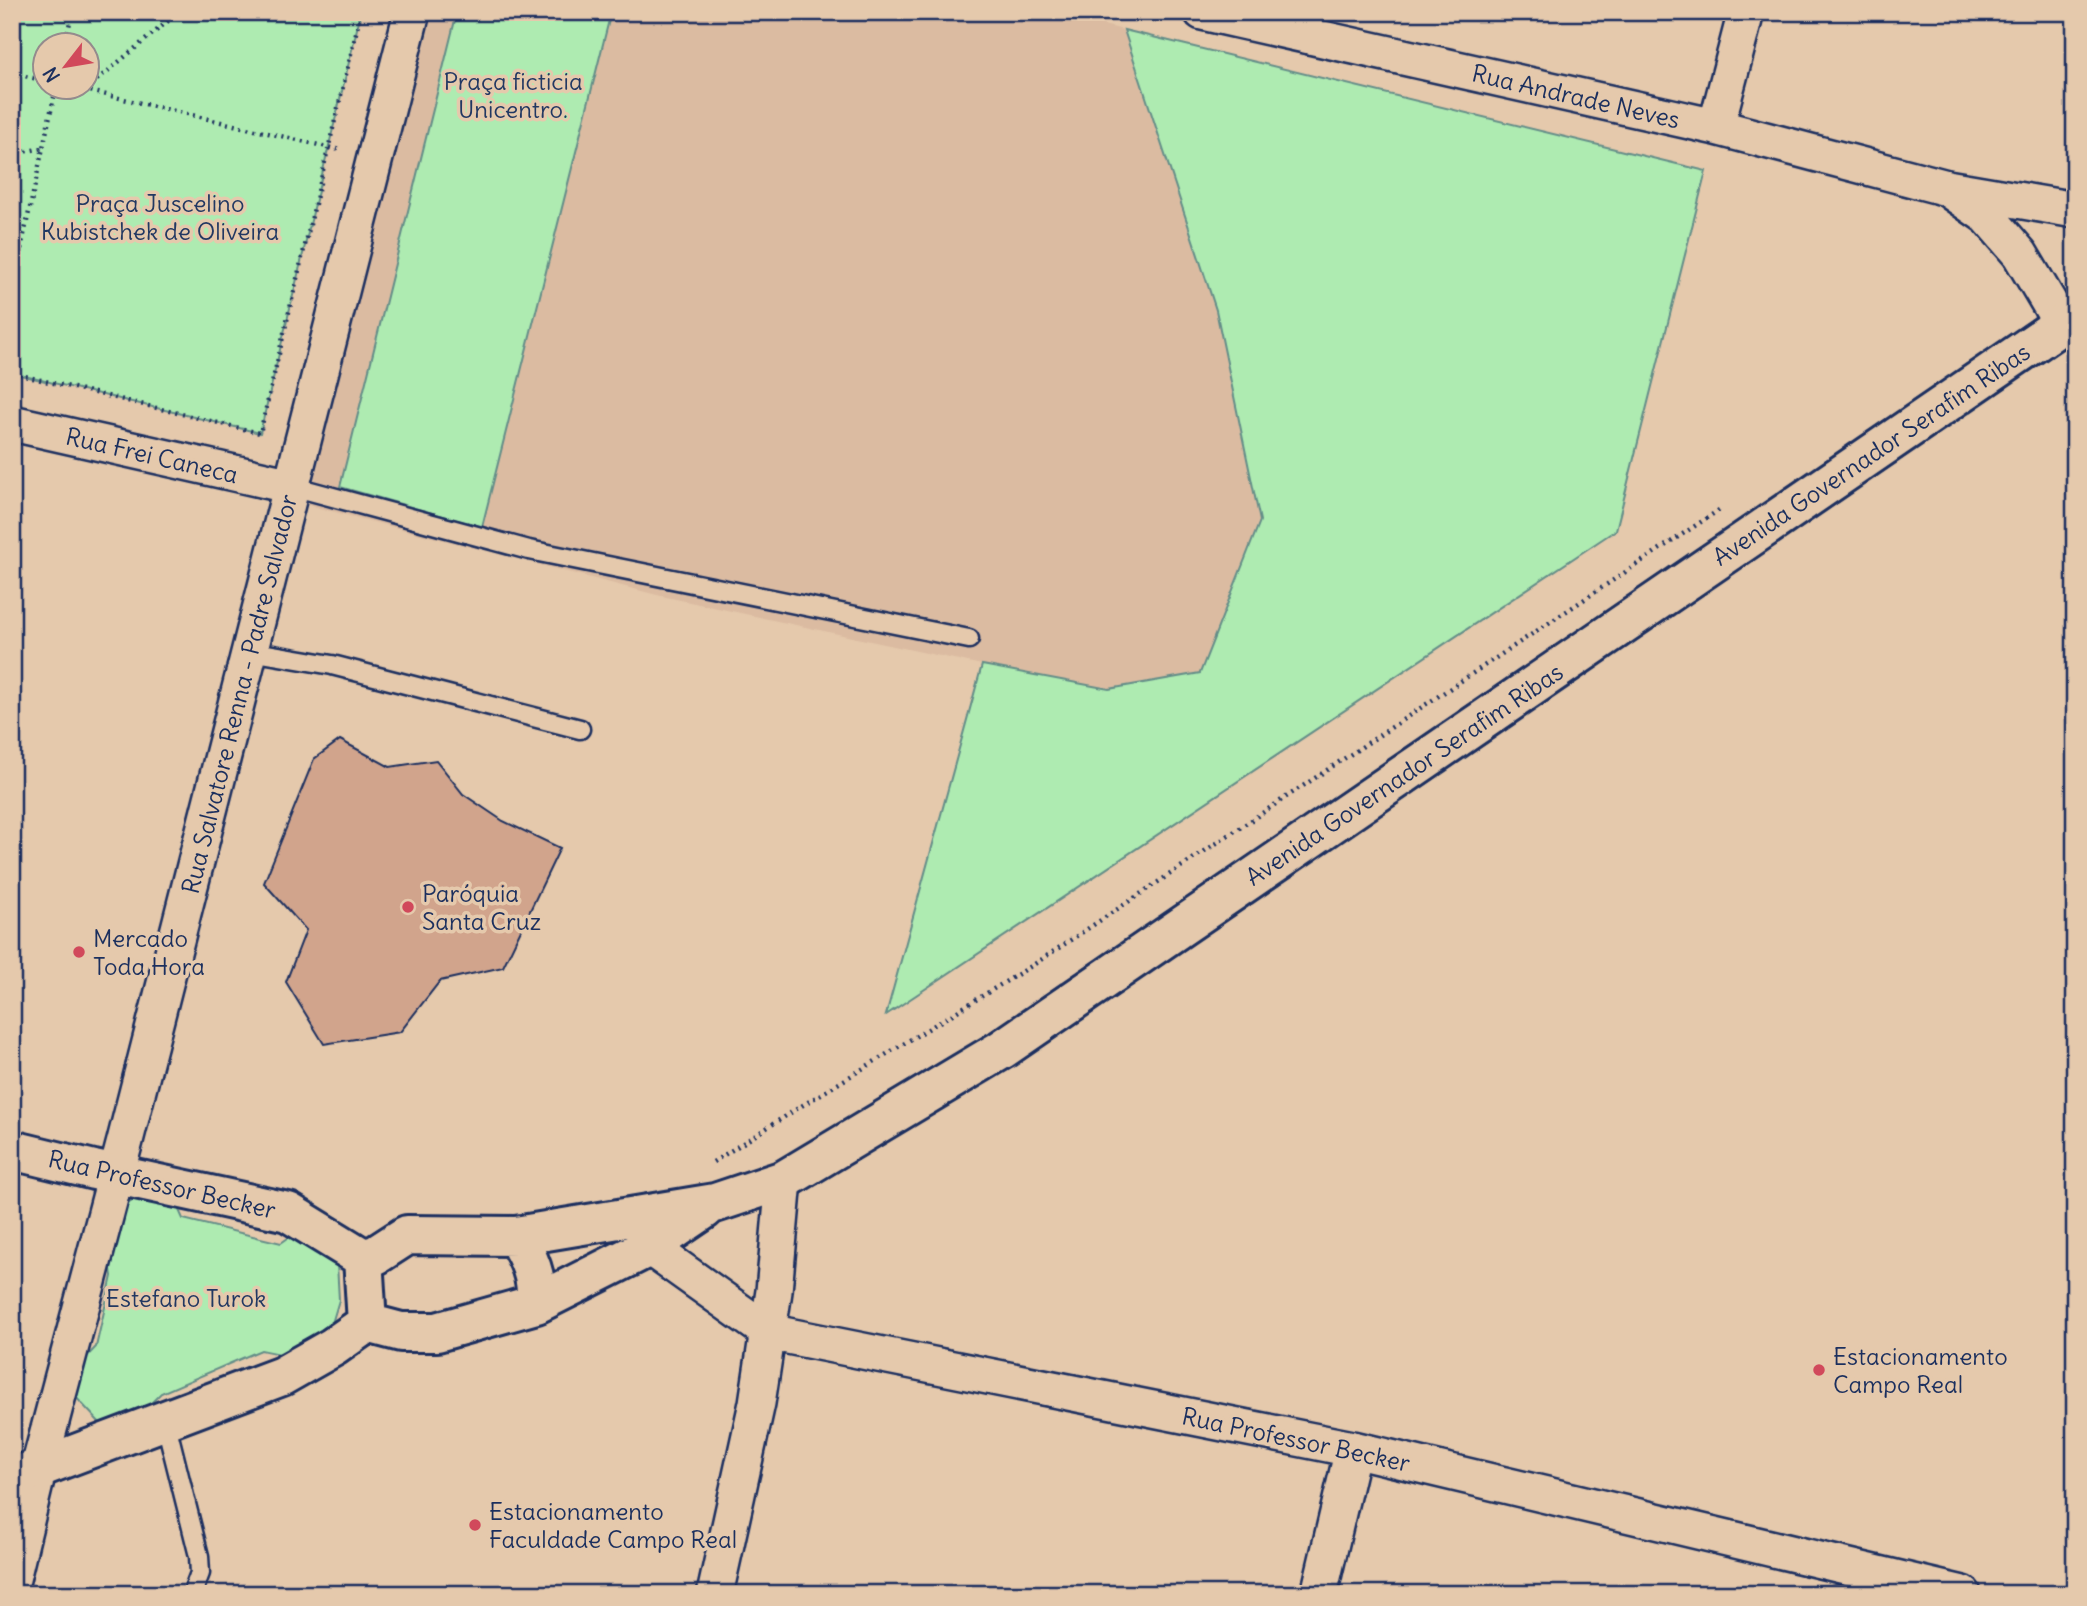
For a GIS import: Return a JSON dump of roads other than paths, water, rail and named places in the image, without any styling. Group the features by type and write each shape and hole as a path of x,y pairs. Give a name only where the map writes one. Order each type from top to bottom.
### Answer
{"main road":[{"name":"Avenida Governador Serafim Ribas","path":"715,1203 784,1180 1001,1051 2068,319"},
{"name":"Rua Professor Becker","path":"12,1150 288,1212 363,1258"},
{"path":"367,1323 363,1258 376,1255 407,1236 516,1236 715,1203"},
{"path":"367,1323 401,1332 437,1332 536,1304 649,1247 715,1203"},
{"path":"516,1236 537,1282 536,1304"},
{"path":"26,1472 282,1376 333,1347 367,1323"}],"street":[{"name":"Rua Salvatore Renna - Padre Salvador","path":"12,1579 26,1472 116,1175 412,12"},
{"name":"Rua Andrade Neves","path":"1202,12 1716,127 1947,188 2075,213"},
{"path":"1716,127 1746,12"},
{"name":"Rua Andrade Neves","path":"1947,188 1988,217 2020,254 2068,319"},
{"path":"2020,254 2051,222 2075,213"},
{"name":"Rua Frei Caneca","path":"12,423 292,486"},
{"path":"715,1594 757,1404 768,1332 784,1180"},
{"name":"Rua Professor Becker","path":"649,1247 768,1332 1353,1449 1963,1594"},
{"path":"1320,1594 1353,1449"}],"lane":[{"path":"292,486 528,550 969,639"},
{"path":"250,651 332,665 580,729"},
{"path":"165,1420 199,1556 200,1573 192,1594"}],"place":[{"name":"Paróquia Santa Cruz","path":"408,907"},
{"name":"Mercado Toda Hora","path":"79,952"},
{"name":"Estacionamento Campo Real","path":"1819,1370"},
{"name":"Estacionamento Faculdade Campo Real","path":"475,1525"}],"park label":[{"name":"Praça ficticia Unicentro.","path":"513,95"},
{"name":"Praça Juscelino Kubistchek de Oliveira","path":"160,217"},
{"name":"Estefano Turok","path":"186,1298"}]}
